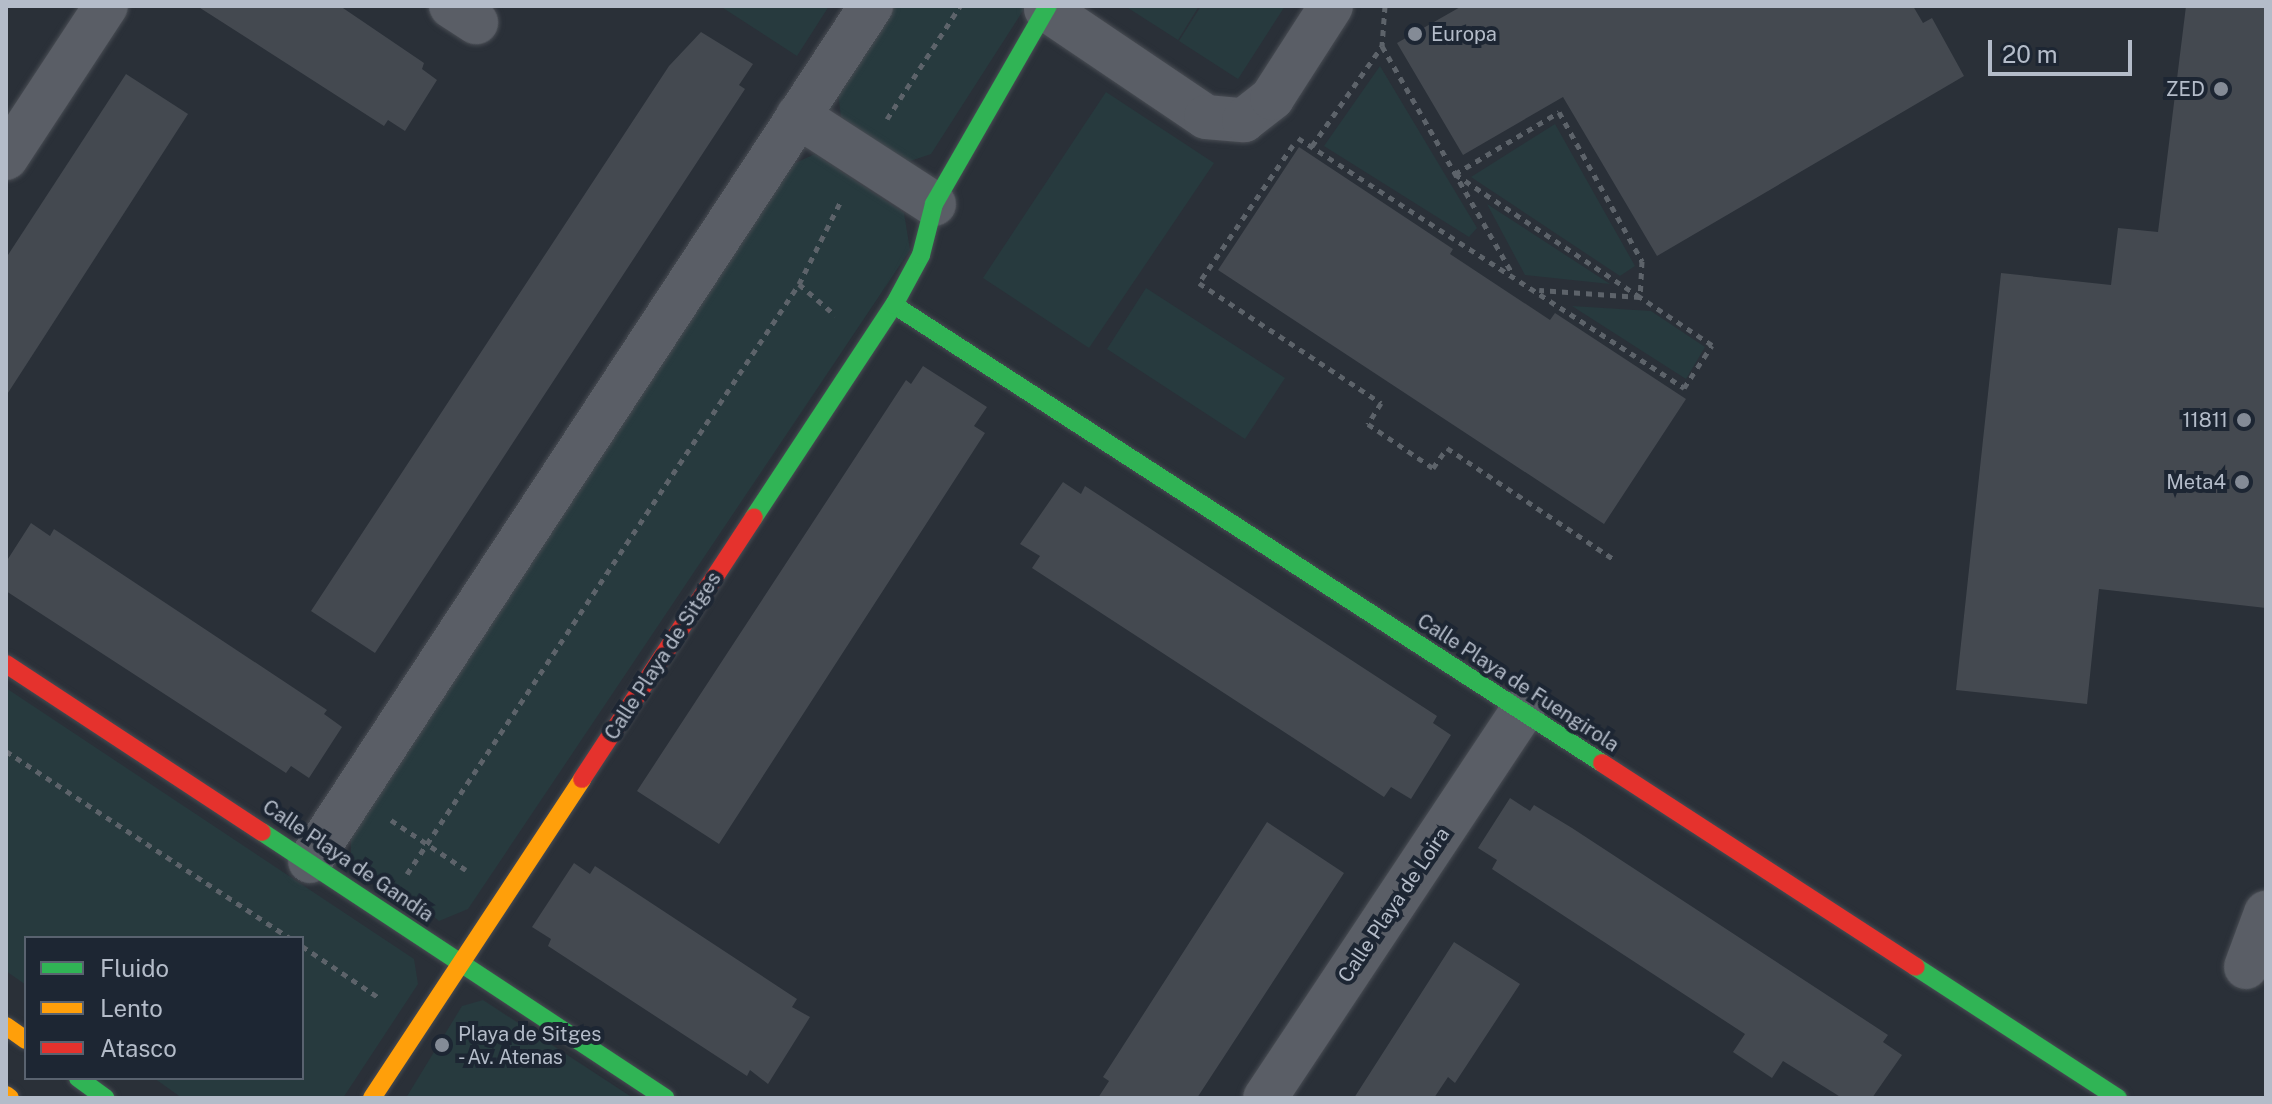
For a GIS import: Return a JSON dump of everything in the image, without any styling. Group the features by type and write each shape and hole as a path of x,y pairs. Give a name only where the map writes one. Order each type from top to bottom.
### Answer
{"street":[{"path":"6,158 106,6"},
{"path":"310,861 871,6"},
{"path":"1047,8 1206,117 1244,120 1272,98 1331,6"},
{"name":"Calle Playa de Sitges","path":"372,1098 894,305 921,255 934,204 1047,8"},
{"path":"798,116 934,204"},
{"name":"Calle Playa de Fuengirola","path":"894,305 2118,1098"},
{"name":"Calle Playa de Gandía","path":"6,664 310,861 665,1098"},
{"name":"Calle Playa de Loira","path":"1265,1098 1522,711"},
{"path":"2246,967 2266,913"},
{"path":"6,1026 24,1039"},
{"path":"81,1080 106,1098"}],"path":[{"path":"884,123 960,6"},
{"path":"1312,146 1382,46 1385,6"},
{"path":"1382,46 1511,272"},
{"path":"1455,174 1559,112 1642,261 1640,297"},
{"path":"1455,174 1712,345 1684,388 1539,290 1298,137 1199,283 1381,403 1368,424 1433,468 1447,448 1615,560"},
{"path":"399,887 799,284 846,191"},
{"path":"799,284 844,323"},
{"path":"1539,290 1640,297"},
{"path":"6,751 287,936"},
{"path":"382,814 473,875"},
{"path":"304,947 388,1003"}],"green space":[{"path":"720,6 829,6 797,56"},
{"path":"894,6 1026,6 931,154 907,162 841,117 838,91"},
{"path":"1125,6 1199,6 1178,40"},
{"path":"1201,6 1285,6 1238,79 1179,41"},
{"path":"1380,66 1477,228 1469,237 1324,146"},
{"path":"1106,92 1214,163 1089,348 983,278"},
{"path":"1555,124 1635,266 1620,276 1471,177"},
{"path":"815,154 904,213 910,250 468,909 439,921 399,887 351,862 351,834 791,165"},
{"path":"1487,204 1610,284 1525,275"},
{"path":"1146,288 1285,378 1245,439 1107,349"},
{"path":"1572,306 1651,311 1705,347 1686,379"},
{"path":"6,688 414,959 418,984 343,1098 182,1098 157,1080 304,1080 304,936 24,936 24,984 6,971"},
{"path":"483,1000 633,1098 406,1098 462,1006"}],"building":[{"path":"197,6 340,6 424,63 422,69 437,80 405,131 388,120 384,126"},
{"path":"1462,6 1913,6 1923,23 1932,18 1964,76 1657,256 1563,97 1463,155 1397,43"},
{"path":"2186,6 2266,6 2266,608 2099,589 2087,704 1956,690 2001,273 2111,285 2118,228 2158,232"},
{"path":"701,32 753,64 739,85 745,89 375,653 311,611 669,66"},
{"path":"126,74 188,114 6,396 6,258"},
{"path":"1299,147 1453,249 1450,254 1550,320 1555,313 1686,399 1604,524 1218,270"},
{"path":"923,366 987,407 974,426 985,433 719,844 637,791 906,380 911,384"},
{"path":"1063,482 1081,494 1085,486 1437,716 1433,723 1451,735 1411,799 1391,787 1384,797 1032,568 1040,556 1020,544"},
{"path":"31,523 50,536 54,529 327,710 324,714 342,727 309,778 291,766 286,773 6,591 6,562"},
{"path":"1510,798 1530,811 1534,805 1572,828 1888,1035 1883,1042 1902,1055 1872,1098 1842,1098 1783,1061 1772,1078 1733,1052 1745,1034 1492,869 1497,860 1478,848"},
{"path":"1267,822 1344,873 1197,1098 1098,1098 1109,1081 1103,1077"},
{"path":"574,863 590,874 595,866 797,999 792,1007 810,1017 768,1084 750,1070 747,1076 548,946 551,939 532,927"},
{"path":"1454,942 1520,984 1455,1083 1448,1077 1434,1098 1354,1098"}],"traffic: fast":[{"path":"754,517 894,305 921,255 934,204 1048,6"},
{"path":"894,305 1602,763"},
{"path":"262,832 665,1098"},
{"path":"1916,967 2118,1098"},
{"path":"81,1080 106,1098"}],"traffic: slow":[{"path":"372,1098 582,779"},
{"path":"6,1026 24,1039"},
{"path":"6,1095 10,1098"}],"traffic: jam":[{"path":"582,779 754,517"},
{"path":"6,664 262,832"},
{"path":"1602,763 1916,967"}],"place":[{"name":"Europa","path":"1415,34"},
{"name":"ZED","path":"2221,89"},
{"name":"11811","path":"2244,420"},
{"name":"Meta4","path":"2242,482"},
{"name":"Playa de Sitges - Av. Atenas","path":"442,1045"}]}
